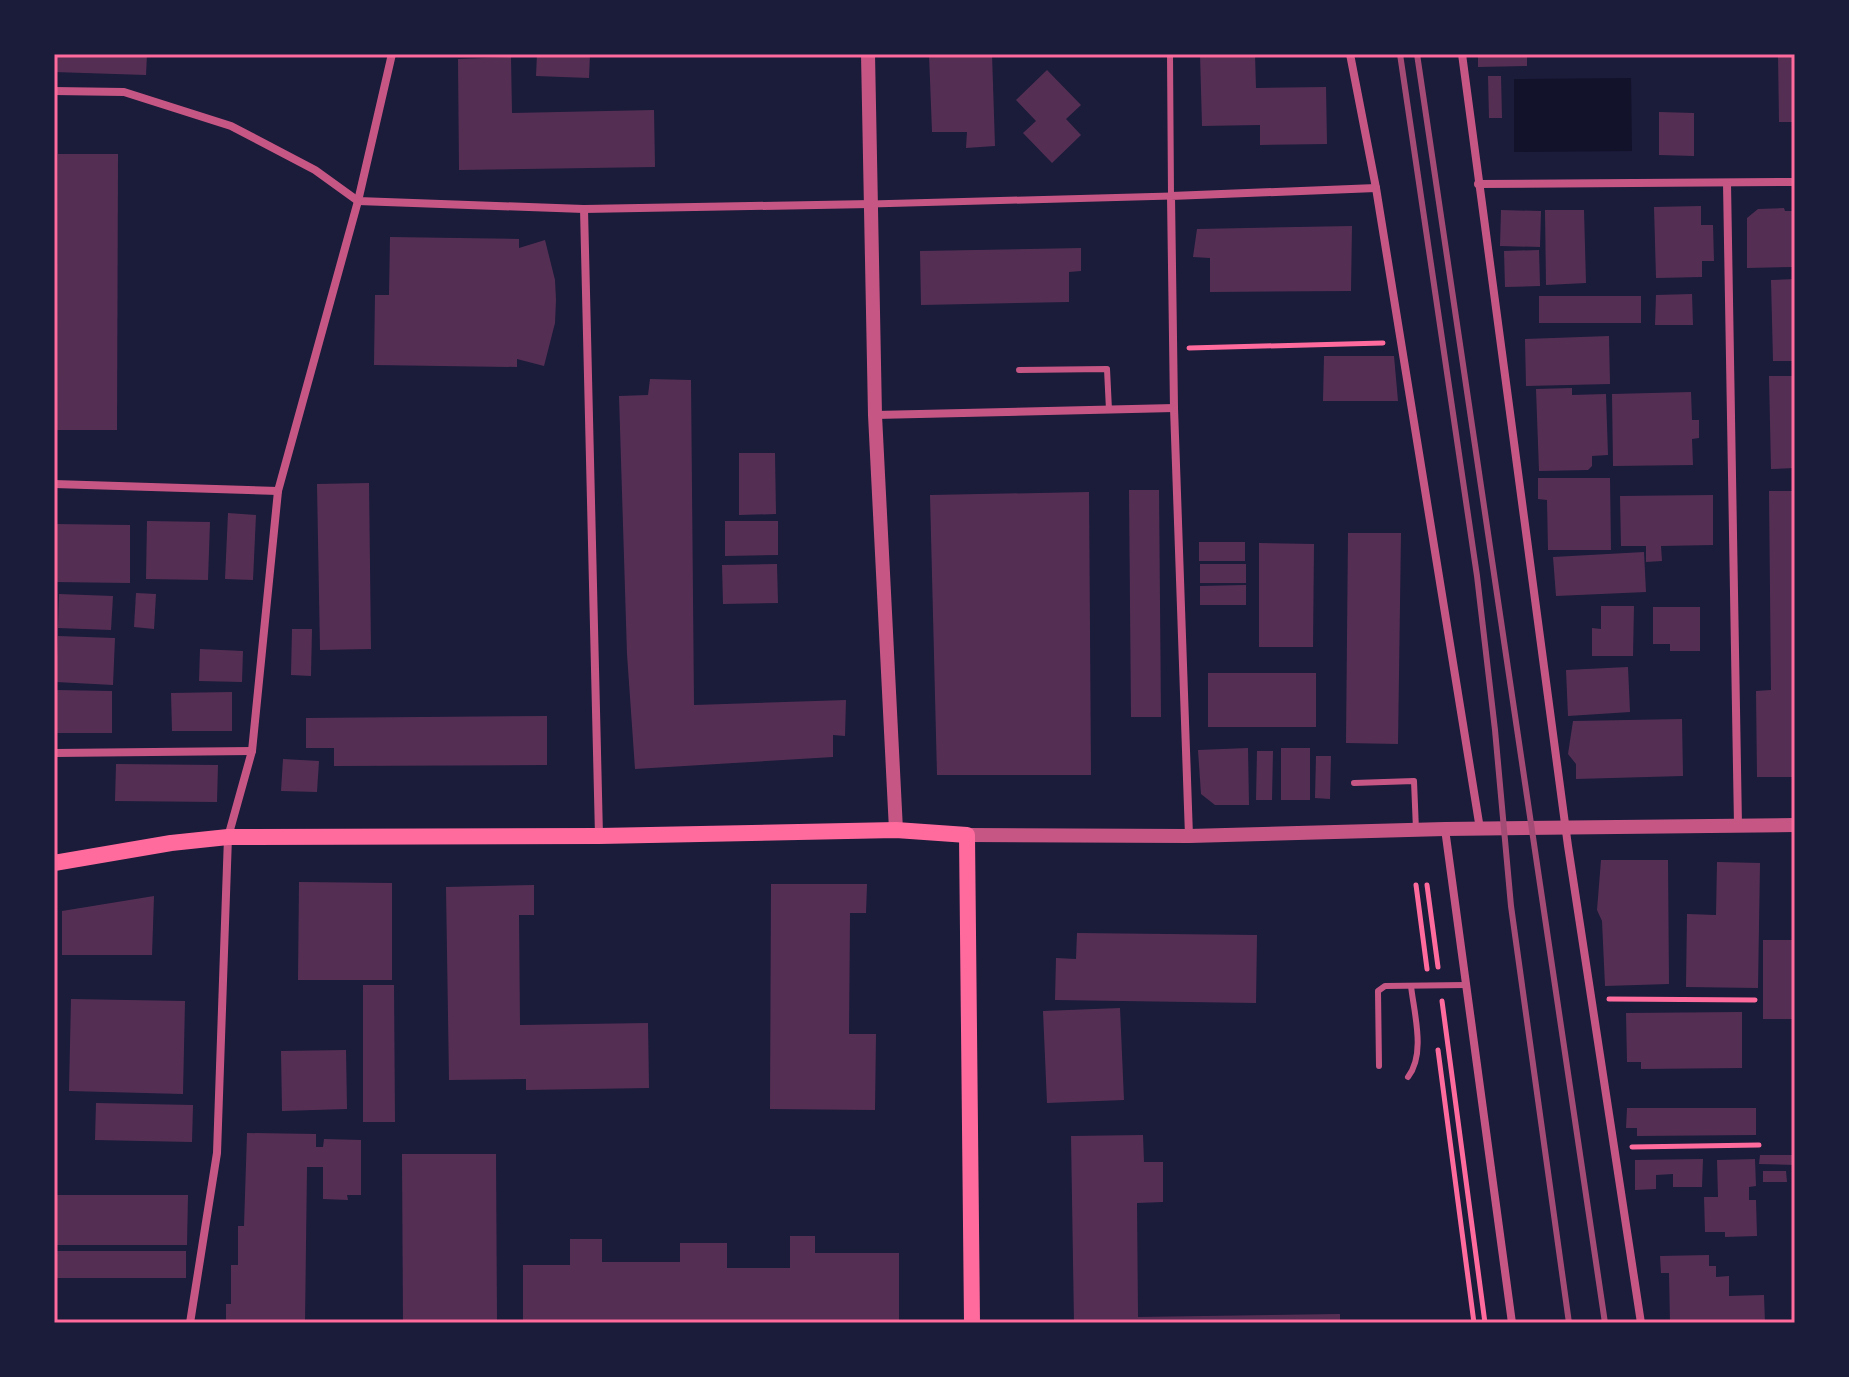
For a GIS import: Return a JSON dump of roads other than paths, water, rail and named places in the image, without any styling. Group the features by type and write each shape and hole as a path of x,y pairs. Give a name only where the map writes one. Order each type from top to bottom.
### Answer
{"main road":[{"path":"54,863 171,843 228,837 599,836 896,830 967,835 972,1323"}],"street":[{"path":"190,1323 217,1153 228,837 252,751 278,491 358,201 392,54"},
{"path":"868,54 875,415 896,830"},
{"path":"1350,54 1376,188 1480,829"},
{"path":"1462,54 1565,828 1641,1323"},
{"path":"54,91 124,92 231,126 315,170 358,201 584,209 871,204 1376,188"},
{"path":"1478,184 1795,182"},
{"path":"1727,183 1738,826"},
{"path":"1171,196 1174,408 1189,836"},
{"path":"584,209 599,836"},
{"path":"875,415 1174,408"},
{"path":"54,484 278,491"},
{"path":"54,753 252,751"},
{"path":"967,835 1189,836 1795,825"},
{"path":"1445,829 1512,1323"}],"lane":[{"path":"1170,54 1171,196"},
{"path":"1019,370 1107,369 1109,410"},
{"path":"1354,783 1414,781 1416,830"},
{"path":"1379,1066 1378,991 1385,986 1466,985"},
{"path":"1408,1077 1417,1056 1411,986"}],"railway":[{"path":"1400,54 1477,576 1511,906 1569,1323"},
{"path":"1417,54 1605,1323"}]}
